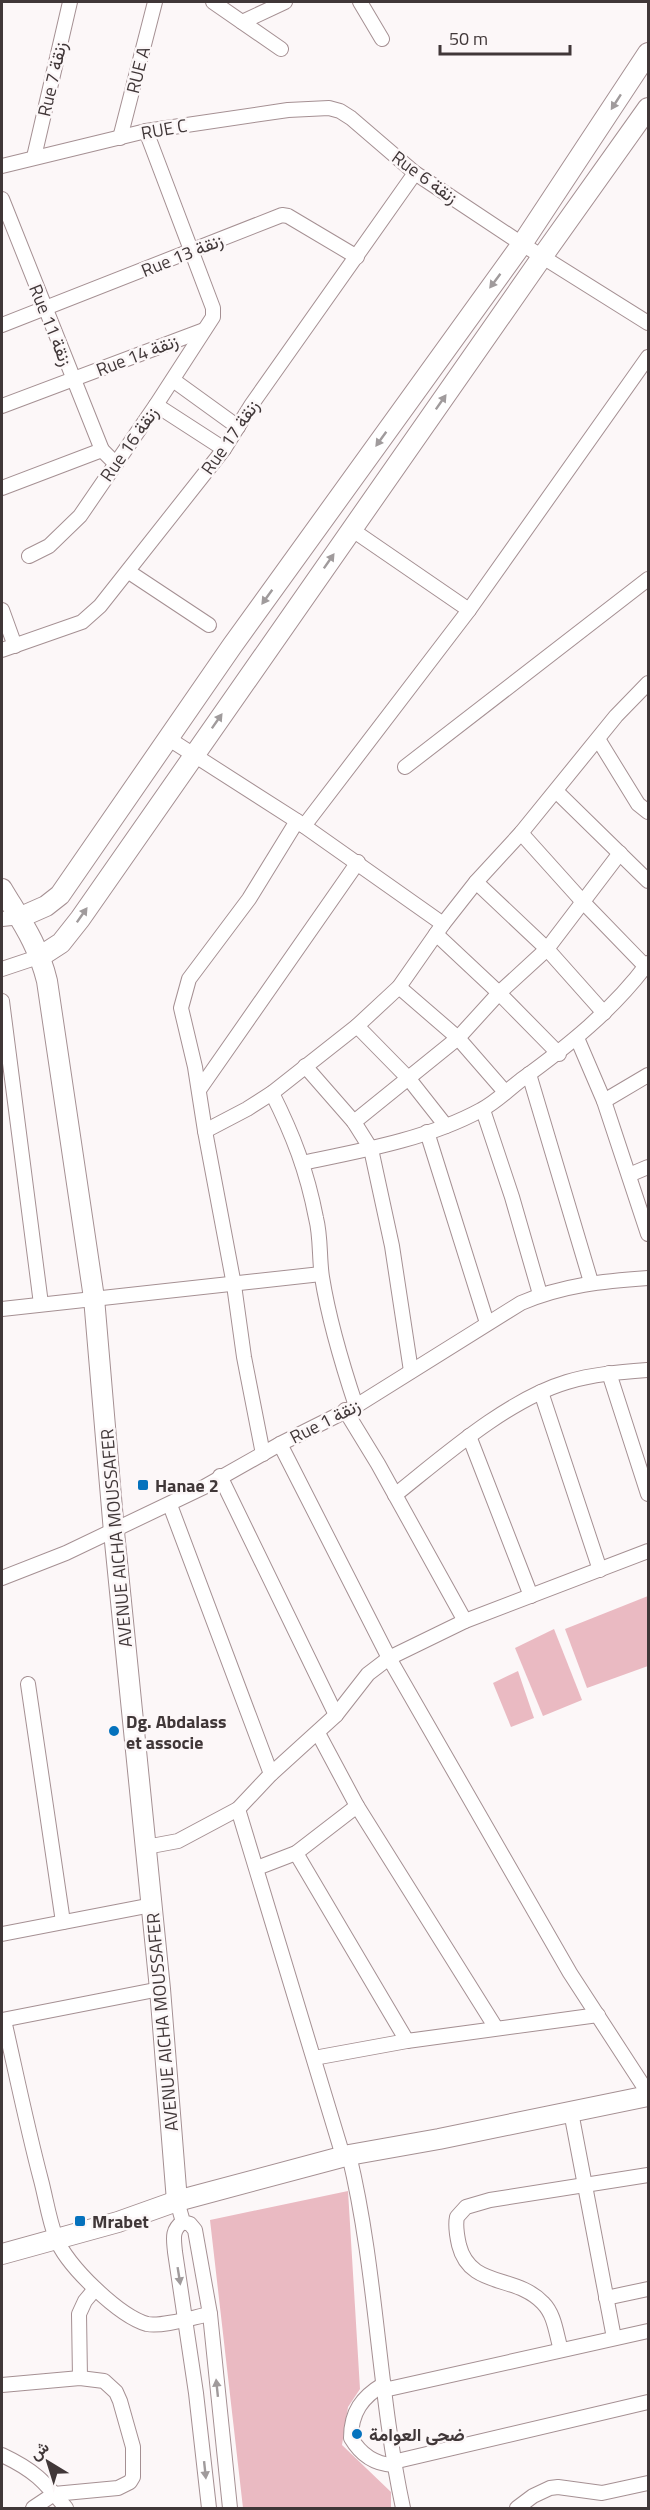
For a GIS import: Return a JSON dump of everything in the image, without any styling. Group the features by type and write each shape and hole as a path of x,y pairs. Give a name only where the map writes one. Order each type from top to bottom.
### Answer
{"street":[{"name":"Rue 7 زنقة","path":"34,157 70,2"},
{"name":"RUE A","path":"120,138 155,2"},
{"path":"213,2 281,50"},
{"path":"242,22 285,2"},
{"path":"360,2 382,39"},
{"path":"11,918 46,906 60,895 232,646 522,244 648,53"},
{"name":"RUE C","path":"2,166 146,131 288,110 329,108"},
{"name":"Rue 6 زنقة","path":"329,108 340,111 351,118 415,173 542,257 648,323"},
{"path":"2,969 41,956 61,943 80,919 192,755 648,108"},
{"path":"146,131 193,252"},
{"name":"Rue 17 زنقة","path":"2,650 82,622 100,606 129,573 224,449 237,427 415,173"},
{"name":"Rue 11 زنقة","path":"2,199 102,450"},
{"name":"Rue 13 زنقة","path":"2,325 193,252 282,215 288,216 357,257"},
{"name":"Rue 16 زنقة","path":"29,556 49,546 80,516 213,317 213,308 193,252"},
{"name":"Rue 14 زنقة","path":"2,406 204,330"},
{"path":"263,1454 244,1357 234,1285 195,1067 182,1018 182,999 185,990 189,979 301,824 469,610 648,357"},
{"path":"173,380 237,427"},
{"path":"156,405 224,449"},
{"path":"2,488 102,450 116,464"},
{"path":"351,529 469,610"},
{"path":"129,573 209,625"},
{"path":"405,767 648,579"},
{"path":"2,610 15,646"},
{"path":"205,1131 247,1109 272,1092 357,1026 399,987 439,929 477,882 521,833 616,716 648,683"},
{"path":"169,739 358,862 439,929 559,1054"},
{"path":"598,739 638,804 648,812"},
{"path":"556,791 648,881"},
{"path":"302,1162 371,1149 446,1126 483,1110 559,1054 604,1012 647,965 583,902 521,833"},
{"path":"354,1122 458,1038 499,993 547,949 620,853"},
{"path":"199,1090 358,862"},
{"path":"477,882 547,949 604,1012"},
{"name":"AVENUE AICHA MOUSSAFER","path":"2,889 11,918 41,956 47,981 94,1298 114,1532 160,1989 177,2201"},
{"path":"399,987 458,1038 505,1092"},
{"path":"2,1001 6,1073 41,1304"},
{"path":"357,1026 409,1079 446,1126"},
{"path":"577,1038 604,1101 648,1234"},
{"path":"305,1066 354,1122 371,1149 392,1246 411,1371"},
{"path":"529,1074 591,1282"},
{"path":"604,1101 647,1081"},
{"path":"272,1092 293,1134 317,1219 321,1274 350,1408 465,1621"},
{"path":"483,1110 513,1197 540,1294"},
{"path":"427,1132 487,1323"},
{"path":"629,1175 648,1167"},
{"path":"2,1309 321,1274"},
{"name":"Rue 1 زنقة","path":"2,1578 114,1532 170,1505 280,1444 319,1426 487,1323 540,1294 591,1282 648,1278"},
{"path":"395,1495 469,1436 541,1392 568,1381 609,1373 648,1370"},
{"path":"609,1373 648,1494"},
{"path":"541,1392 600,1570"},
{"path":"469,1436 531,1596"},
{"path":"2,2254 56,2240 177,2201 346,2155 440,2139 648,2094 539,1919 388,1658 280,1444"},
{"path":"220,1476 336,1715"},
{"path":"170,1505 271,1774"},
{"path":"146,1847 178,1841 238,1809 271,1774 336,1715 368,1674 388,1658 465,1621 648,1551"},
{"path":"27,1684 63,1922"},
{"path":"318,1733 357,1806 496,2028"},
{"path":"257,1868 296,1853 357,1806"},
{"path":"238,1809 360,2202 393,2463 403,2508"},
{"path":"296,1853 407,2041"},
{"path":"2,1934 152,1905"},
{"path":"160,1989 3,2020 56,2240 95,2289 120,2310 149,2324 210,2314"},
{"path":"314,2058 407,2041 598,2014"},
{"path":"571,2112 614,2338"},
{"path":"561,2350 550,2312 543,2303 522,2288 481,2276 463,2258 455,2223 460,2211 475,2204 648,2175"},
{"path":"177,2201 183,2222"},
{"path":"183,2222 190,2224 195,2230 210,2314 230,2508"},
{"path":"183,2222 174,2233 209,2508"},
{"path":"80,2378 79,2314 85,2301 95,2289"},
{"path":"606,2298 648,2289"},
{"path":"648,2331 384,2387 365,2397 358,2407 353,2416 351,2438 367,2457 376,2462 393,2463 648,2405"},
{"path":"2,2385 80,2378 104,2381 116,2392 133,2447 133,2477 124,2486 54,2494 33,2508"},
{"path":"2,2455 25,2466 37,2475 66,2508"},
{"path":"517,2508 549,2488 558,2487 602,2493 648,2483"}],"shaded area":[{"path":"648,1596 648,1666 587,1688 565,1629"},
{"path":"554,1629 582,1700 543,1716 515,1648"},
{"path":"518,1671 534,1718 511,1727 493,1683"},
{"path":"348,2191 360,2389 348,2407 342,2445 391,2492 391,2508 243,2508 210,2220"}],"place":[{"name":"Hanae 2","path":"143,1485"},
{"name":"Dg. Abdalass et associe","path":"114,1731"},
{"name":"Mrabet","path":"80,2221"},
{"name":"ضحى العوامة","path":"357,2434"}]}
